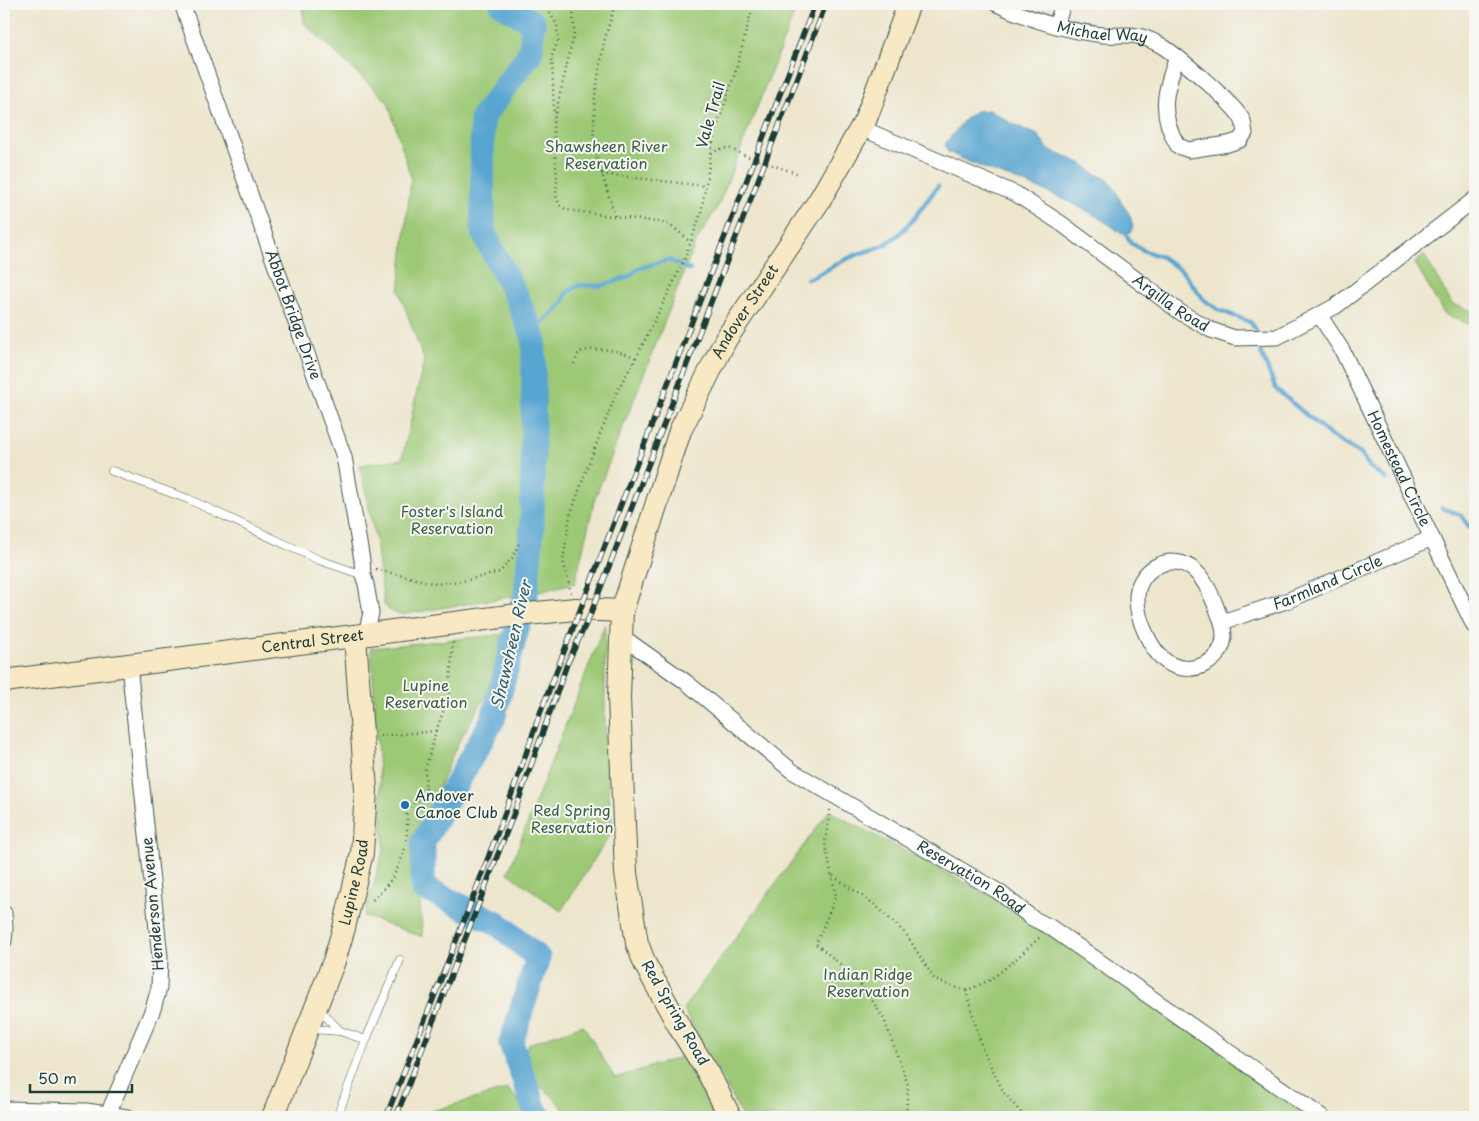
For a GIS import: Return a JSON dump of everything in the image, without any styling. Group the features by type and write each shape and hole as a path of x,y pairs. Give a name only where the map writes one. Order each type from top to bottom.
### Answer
{"main road":[{"name":"Andover Street","path":"621,636 622,611 680,431 726,340 818,201 865,121 909,4"},
{"name":"Central Street","path":"4,681 542,612 575,609 622,611"},
{"name":"Lupine Road","path":"273,1117 334,961 362,853 366,790 362,738 361,635"},
{"name":"Red Spring Road","path":"621,636 620,698 626,873 637,943 645,964 680,1028 709,1074 730,1117"}],"street":[{"name":"Abbot Bridge Drive","path":"182,4 344,458 371,613 361,635"},
{"name":"Michael Way","path":"997,4 1016,13 1056,26 1103,35 1138,36 1162,46 1177,57 1234,108 1244,122 1245,133 1240,140 1228,144 1190,150 1178,146 1169,131 1166,113 1166,94 1177,57"},
{"path":"1056,26 1063,4"},
{"name":"Argilla Road","path":"861,128 1016,194 1062,224 1180,312 1212,330 1235,338 1277,337 1320,316 1336,306 1475,200"},
{"name":"Homestead Circle","path":"1320,316 1342,350 1474,626"},
{"name":"Farmland Circle","path":"1222,622 1289,600 1432,538"},
{"path":"1176,562 1187,565 1196,572 1206,587 1222,622 1224,637 1220,649 1213,659 1203,666 1192,669 1180,668 1170,664 1154,648 1141,621 1137,596 1139,585 1145,575 1154,567 1164,563 1176,562"},
{"name":"Reservation Road","path":"621,636 686,682 792,771 999,892 1032,918 1050,928 1322,1117"},
{"name":"Henderson Avenue","path":"108,1114 153,1009 159,988 160,957 129,665"},
{"path":"4,913 4,941"},
{"path":"4,1109 86,1111 127,1117"}],"lane":[{"path":"112,471 188,499 319,560 362,570"},
{"path":"338,1117 366,1040 400,960"},
{"path":"316,1006 340,1031"},
{"path":"308,1028 340,1031 366,1040"}],"path":[{"path":"545,4 557,25 558,33 558,41 552,56 556,195 559,205 567,210 664,223 677,230 690,242"},
{"path":"554,122 574,34 573,4"},
{"path":"615,4 604,42 595,96 593,145 607,196 615,216"},
{"name":"Vale Trail","path":"575,609 563,561 570,516 618,389 636,358 684,261 701,213 714,136 736,70 751,13 751,4"},
{"path":"711,153 729,148 798,174"},
{"path":"602,174 706,186"},
{"path":"574,364 579,352 587,350 606,349 624,352 636,358"},
{"path":"362,570 436,584 468,580 500,572 512,558 519,543"},
{"path":"350,901 371,901 380,894 398,870 408,830 406,810 412,802 422,799 426,793 425,770 449,696 453,638"},
{"path":"362,738 436,732"},
{"path":"837,798 830,811 825,844 836,896 816,944 851,973 868,994 884,1019 908,1086 906,1117"},
{"path":"833,876 874,904 906,934 935,980 966,991 990,980 1050,928"},
{"path":"966,991 982,1048 1004,1093 1025,1117"}],"green space":[{"path":"302,4 798,4 718,206 696,242 595,498 575,583 526,594 406,614 399,614 389,610 384,605 376,542 360,465 402,459 424,360 399,291 411,177 388,102 304,23"},
{"path":"1424,255 1452,304 1475,312 1475,327 1444,314 1415,263"},
{"name":"Red Spring Reservation","path":"605,624 605,727 607,777 613,830 561,911 508,873"},
{"name":"Lupine Reservation","path":"525,632 457,745 414,845 423,937 364,916 384,849 371,648"},
{"name":"Indian Ridge Reservation","path":"829,811 1032,918 1321,1117 742,1117 683,1009"},
{"path":"583,1025 615,1078 681,1057 706,1099 714,1117 570,1117 552,1096 535,1082 522,1062 528,1044"},
{"path":"508,1089 533,1117 415,1117 415,1116"}],"water":[{"path":"989,110 1013,124 1038,135 1049,150 1081,163 1094,173 1107,179 1130,215 1133,227 1131,232 1122,234 1098,217 1072,203 974,164 947,151 945,144 965,119 976,111"}],"waterway":[{"name":"Shawsheen River","path":"502,4 533,23 531,52 482,118 483,232 517,298 534,339 532,528 526,594 493,719 423,842 423,888 497,923 538,958 511,1043 536,1113 540,1117"},
{"path":"807,279 838,263 886,244 908,225 938,186"},
{"path":"1123,228 1131,243 1145,251 1162,257 1183,272 1204,300 1219,310 1250,322 1256,330"},
{"path":"534,339 544,321 564,301 565,295 580,285 600,286 628,277 639,268 669,260 690,270"},
{"path":"1261,353 1276,389 1331,436 1360,453 1370,467 1386,479"},
{"path":"1442,508 1461,515 1475,535"}],"railway":[{"path":"386,1117 465,918 539,716 815,4"},
{"path":"396,1117 517,805 567,664 591,613 826,4"}],"place":[{"name":"Andover Canoe Club","path":"405,805"}],"park label":[{"name":"Shawsheen River Reservation","path":"606,156"},
{"name":"Foster's Island Reservation","path":"452,520"}]}
